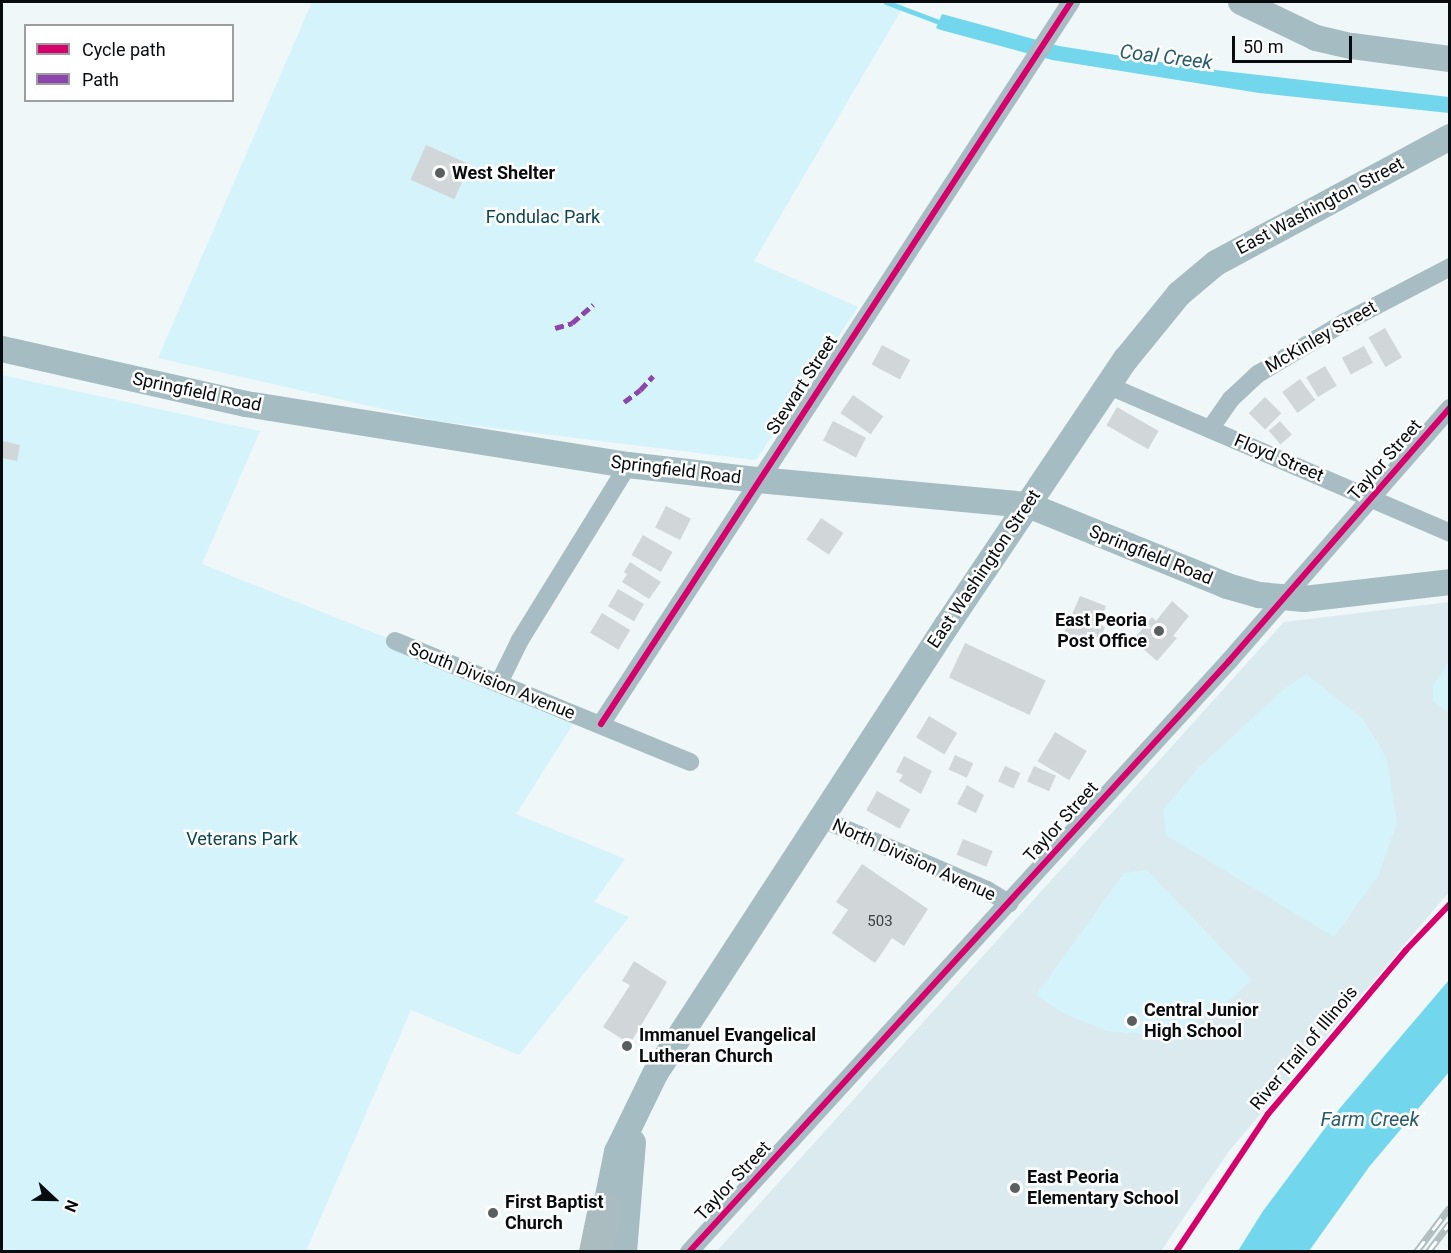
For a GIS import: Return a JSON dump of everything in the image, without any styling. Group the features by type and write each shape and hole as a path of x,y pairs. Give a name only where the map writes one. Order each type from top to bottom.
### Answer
{"highway":[{"path":"596,1251 604,1208"}],"main road":[{"path":"1241,2 1316,38 1352,46 1449,59"},
{"name":"East Washington Street","path":"604,1208 617,1152 655,1074 820,818 1107,385 1179,294 1206,270 1236,250 1449,138"},
{"name":"Springfield Road","path":"2,349 246,404 628,465 758,480 1028,505 1227,586 1259,595 1284,598 1342,596 1449,582"},
{"name":"East Washington Street","path":"624,1251 634,1118"}],"street":[{"name":"Stewart Street","path":"601,724 1071,2"},
{"name":"McKinley Street","path":"1210,429 1231,399 1258,374 1345,322 1449,267"},
{"name":"Floyd Street","path":"1107,385 1449,533"},
{"name":"Taylor Street","path":"689,1251 1009,903 1284,598 1449,408"},
{"path":"499,683 520,640 628,465"},
{"name":"South Division Avenue","path":"395,641 690,762"},
{"name":"North Division Avenue","path":"820,818 987,890 1009,903"}],"shaded area":[{"name":"Central Junior High School","path":"1449,602 1449,892 1229,1151 1161,1251 716,1252 1284,622"}],"green space":[{"name":"Fondulac Park","path":"312,2 906,2 754,261 858,307 756,460 436,421 158,358"},
{"name":"Veterans Park","path":"2,375 260,431 202,564 579,715 516,814 625,859 594,902 629,917 519,1055 411,1010 306,1251 2,1251"},
{"path":"1449,661 1449,713 1433,701 1433,686"},
{"path":"1306,674 1363,719 1387,759 1397,823 1378,876 1334,937 1166,835 1163,810 1197,769 1284,689"},
{"path":"1147,870 1252,980 1220,1009 1165,1036 1106,1031 1063,1013 1036,995 1124,873"}],"water":[{"path":"942,14 1059,46 1198,68 1449,97 1449,113 1259,93 1052,60 936,28"},
{"name":"Farm Creek","path":"1449,980 1449,1072 1369,1167 1309,1251 1238,1251 1263,1211 1340,1108"}],"building":[{"name":"West Shelter","path":"426,145 470,165 454,199 411,180"},
{"path":"1385,328 1402,357 1386,367 1369,338"},
{"path":"882,345 910,360 900,379 872,364"},
{"path":"1364,346 1373,363 1351,375 1342,358"},
{"path":"1325,366 1337,386 1318,397 1306,377"},
{"path":"1300,379 1315,400 1297,413 1282,392"},
{"path":"853,395 883,416 871,434 840,413"},
{"path":"1265,397 1281,413 1265,430 1249,413"},
{"path":"1117,407 1159,431 1148,449 1106,425"},
{"path":"833,421 866,438 856,457 823,441"},
{"path":"1280,421 1292,435 1280,444 1269,431"},
{"path":"3,441 20,445 17,461 2,458"},
{"path":"666,506 691,519 680,540 655,527"},
{"path":"821,518 843,533 829,555 806,540"},
{"path":"643,535 672,552 661,572 632,555"},
{"path":"630,562 661,582 649,599 622,582 627,574 624,572"},
{"path":"618,589 644,604 634,621 608,606"},
{"path":"1080,596 1106,606 1099,624 1105,627 1099,641 1092,638 1088,649 1062,637"},
{"path":"1172,601 1189,616 1173,636 1177,638 1157,661 1133,640 1152,617 1156,621"},
{"path":"602,613 630,630 618,650 590,633"},
{"path":"965,643 1046,681 1030,715 949,677"},
{"path":"929,716 957,733 944,754 916,737"},
{"path":"1055,732 1087,751 1069,780 1037,761"},
{"path":"955,755 973,763 967,778 948,770"},
{"path":"904,756 932,771 921,794 899,781 903,775 896,772"},
{"path":"1005,766 1021,773 1014,788 998,782"},
{"path":"1034,766 1056,776 1049,791 1027,782"},
{"path":"967,785 984,795 976,813 957,804"},
{"path":"877,791 910,809 900,829 866,810"},
{"path":"963,839 993,851 986,867 957,855"},
{"path":"862,864 928,909 904,946 892,938 875,963 832,933 848,910 836,902"},
{"path":"634,961 667,982 630,1044 603,1027 630,985 622,981"}],"waterway":[{"name":"Coal Creek","path":"886,2 942,23"}],"railway":[{"path":"1416,1252 1450,1207"},
{"path":"1428,1252 1450,1223"}],"marked path":[{"path":"555,328 572,323 593,305"},
{"path":"624,402 653,376"}],"cycle path":[{"path":"601,724 1071,2"},
{"path":"689,1252 1229,661 1450,408"},
{"name":"River Trail of Illinois","path":"1176,1252 1268,1114 1406,950 1450,904"}],"place":[{"name":"West Shelter","path":"440,173"},
{"name":"East Peoria Post Office","path":"1159,631"},
{"name":"Central Junior High School","path":"1132,1021"},
{"name":"Immanuel Evangelical Lutheran Church","path":"627,1046"},
{"name":"East Peoria Elementary School","path":"1015,1188"},
{"name":"First Baptist Church","path":"493,1213"}]}
